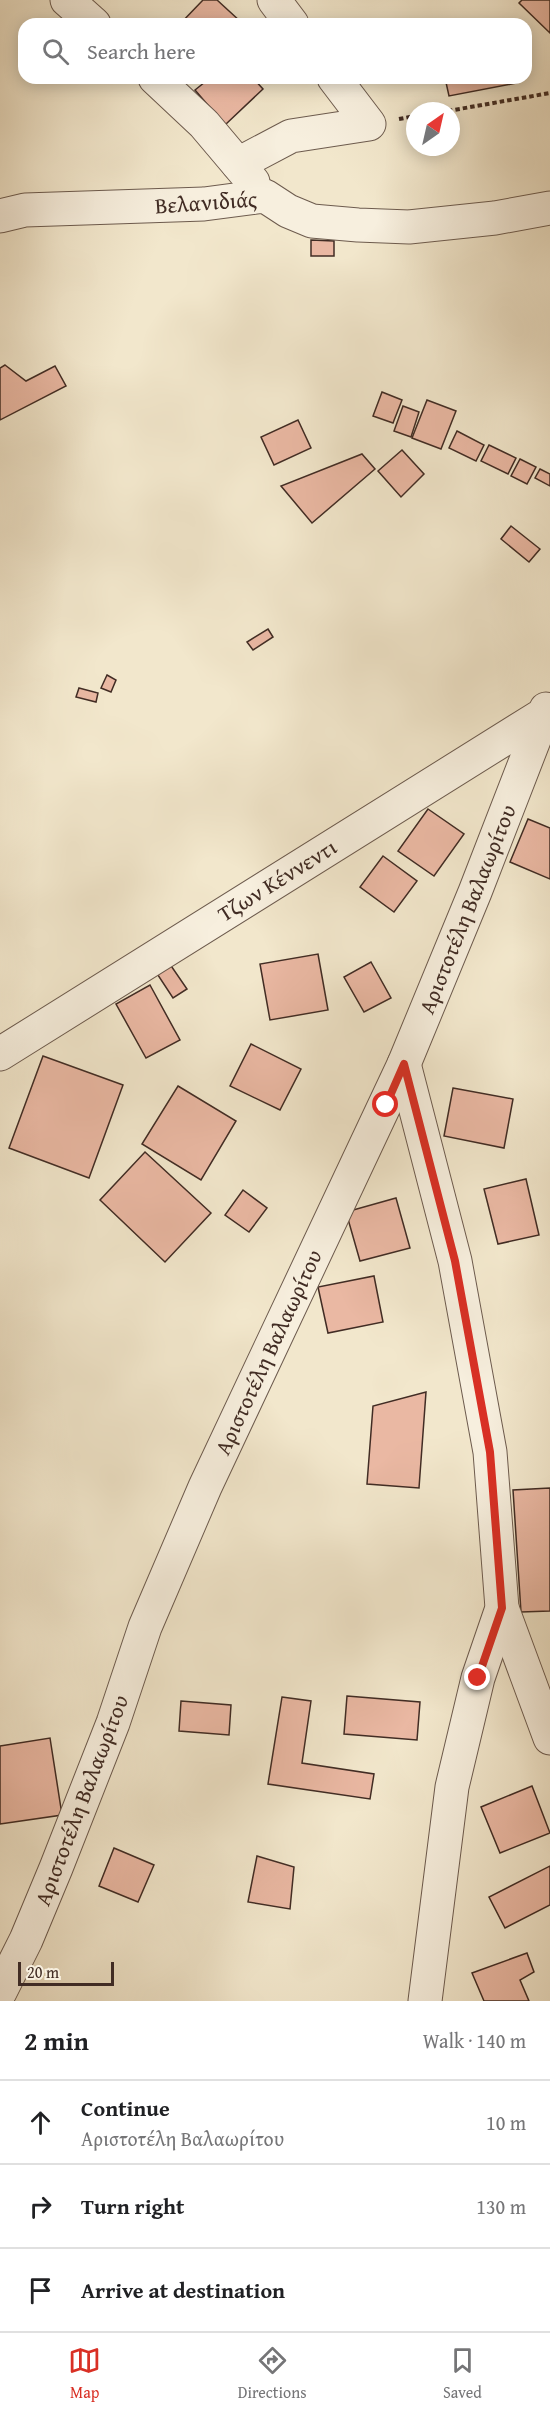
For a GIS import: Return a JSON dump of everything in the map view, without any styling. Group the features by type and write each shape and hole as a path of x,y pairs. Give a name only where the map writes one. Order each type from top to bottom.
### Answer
{"street":[{"path":"67,0 87,18"},
{"path":"274,0 288,18"},
{"path":"161,84 204,124 265,196"},
{"path":"238,164 291,136 369,124 339,84"},
{"name":"Βελανιδιάς","path":"0,216 25,210 204,204 265,196 288,211 312,221 409,227 495,218 550,208"},
{"name":"Τζων Κέννεντι","path":"0,1054 547,708"},
{"name":"Αριστοτέλη Βαλαωρίτου","path":"0,1992 26,1940 56,1868 113,1723 145,1627 205,1486 404,1064 547,708"},
{"path":"404,1064 455,1261 490,1452 502,1608 550,1738"},
{"path":"425,2001 452,1787 478,1678 502,1608"}],"path":[{"path":"460,109 550,93"}],"building":[{"path":"203,0 217,0 237,18 186,18"},
{"path":"522,0 550,0 550,33 519,3"},
{"path":"202,84 258,84 263,89 225,125 195,90"},
{"path":"446,84 512,84 449,96"},
{"path":"311,240 334,241 334,256 311,256"},
{"path":"5,365 26,381 55,366 66,386 0,420 0,368"},
{"path":"382,392 402,400 393,423 373,416"},
{"path":"427,400 456,411 441,449 412,438"},
{"path":"403,406 419,412 411,437 394,431"},
{"path":"298,420 311,448 274,465 261,437"},
{"path":"457,431 484,445 476,461 449,448"},
{"path":"489,445 516,458 508,474 481,461"},
{"path":"402,450 424,474 401,497 378,471"},
{"path":"362,454 375,469 312,523 281,486"},
{"path":"520,459 536,467 527,484 511,476"},
{"path":"540,469 550,474 550,486 535,478"},
{"path":"511,526 540,549 529,562 501,539"},
{"path":"268,629 273,637 253,650 247,642"},
{"path":"107,675 116,680 111,692 101,688"},
{"path":"79,688 98,693 96,702 76,697"},
{"path":"428,809 464,834 434,876 398,851"},
{"path":"528,819 550,828 550,879 510,862"},
{"path":"383,856 417,881 394,912 360,887"},
{"path":"318,954 328,1010 270,1020 260,964"},
{"path":"165,957 187,989 173,998 152,966"},
{"path":"371,962 391,998 364,1012 344,977"},
{"path":"150,985 180,1040 146,1058 116,1004"},
{"path":"251,1044 301,1069 280,1110 230,1086"},
{"path":"43,1056 123,1085 89,1178 9,1148"},
{"path":"178,1086 236,1121 201,1180 142,1144"},
{"path":"453,1088 513,1099 504,1148 444,1136"},
{"path":"145,1152 211,1213 165,1262 100,1200"},
{"path":"526,1179 539,1235 498,1244 484,1189"},
{"path":"243,1190 267,1208 249,1232 225,1215"},
{"path":"396,1198 410,1248 360,1261 346,1212"},
{"path":"374,1276 383,1322 328,1333 318,1287"},
{"path":"426,1392 419,1488 367,1484 373,1406"},
{"path":"550,1488 550,1611 521,1612 513,1490"},
{"path":"347,1696 420,1702 417,1740 344,1734"},
{"path":"282,1697 311,1701 302,1763 374,1774 370,1799 268,1784"},
{"path":"181,1701 231,1705 229,1735 179,1731"},
{"path":"50,1738 62,1815 0,1824 0,1746"},
{"path":"532,1786 550,1833 500,1853 481,1807"},
{"path":"114,1848 154,1865 138,1902 99,1886"},
{"path":"257,1856 294,1867 290,1909 248,1902"},
{"path":"550,1866 550,1905 505,1928 489,1897"},
{"path":"527,1953 534,1972 520,1980 529,2001 484,2001 472,1973"}],"route":[{"path":"386,1105 404,1064 455,1261 490,1452 502,1608 478,1678"}]}
